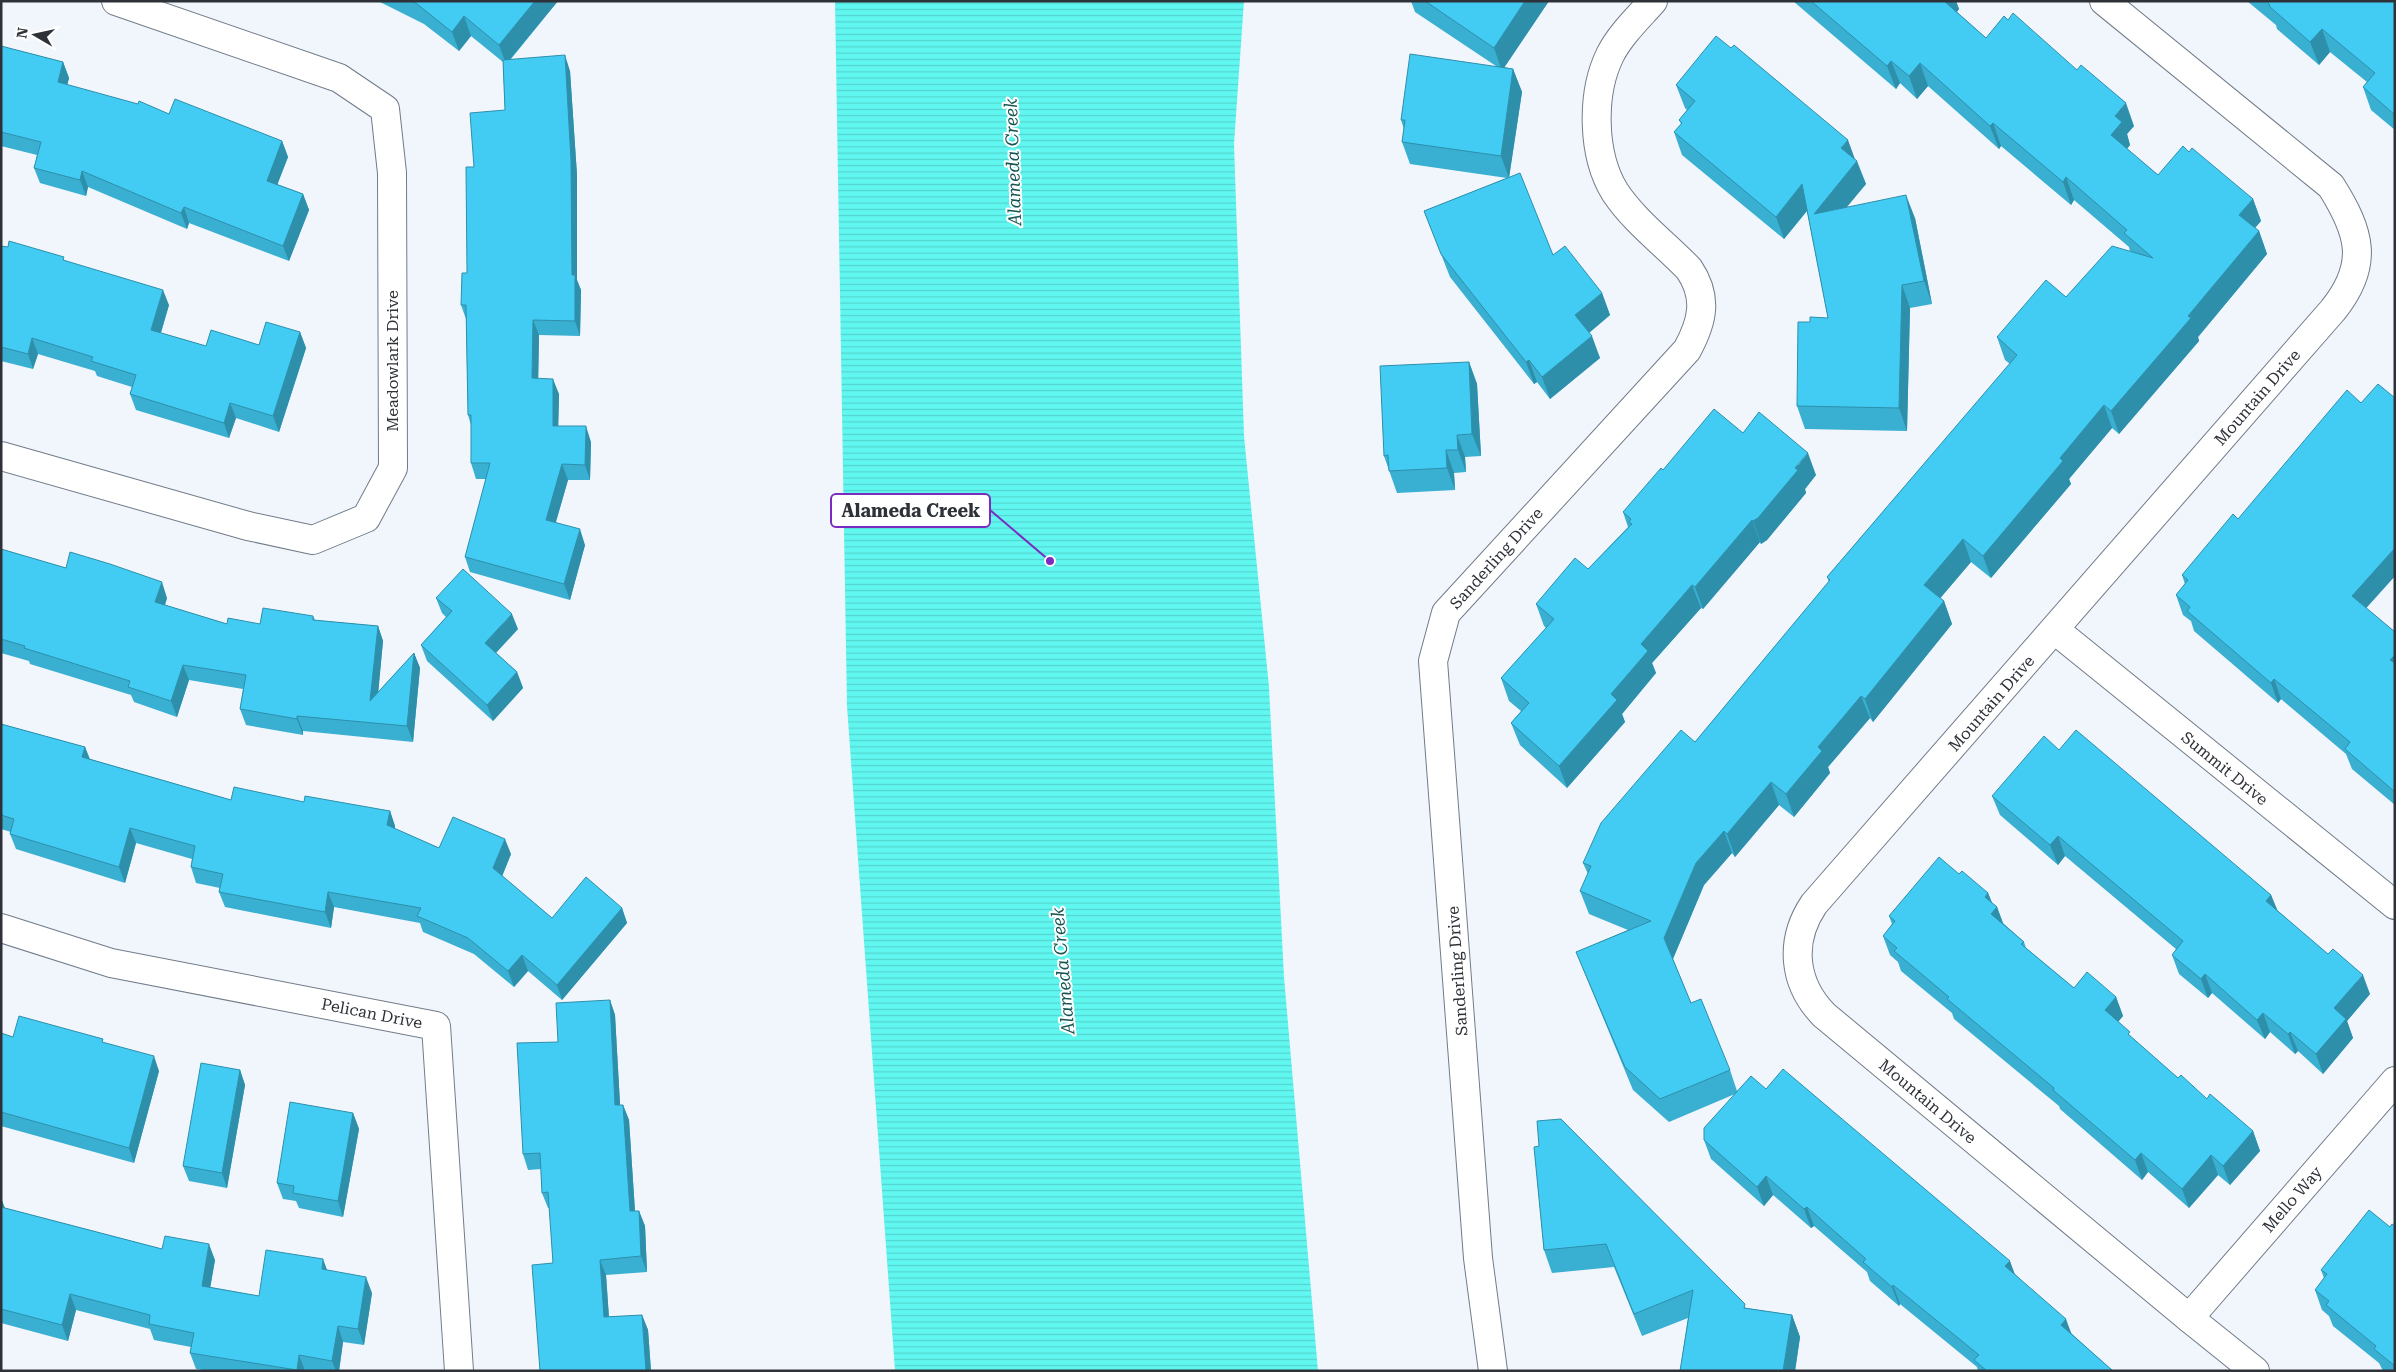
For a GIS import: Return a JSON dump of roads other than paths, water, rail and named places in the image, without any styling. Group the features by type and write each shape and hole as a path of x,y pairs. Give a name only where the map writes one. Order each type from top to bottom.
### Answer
{"street":[{"name":"Meadowlark Drive","path":"1,456 248,526 313,540 366,518 393,468 392,173 386,109 339,78 116,1"},
{"name":"Sanderling Drive","path":"1493,1371 1478,1258 1433,661 1446,613 1687,350 1697,332 1702,307 1697,281 1679,258 1625,205 1614,190 1603,162 1598,132 1598,93 1610,55 1652,1"},
{"name":"Mountain Drive","path":"2104,1 2331,186 2348,213 2357,241 2354,273 2350,285 2333,310 1814,904 1806,916 1800,931 1796,959 1806,992 1824,1014 2255,1371"},
{"name":"Summit Drive","path":"2055,630 2395,904"},
{"name":"Pelican Drive","path":"1,928 111,963 436,1026 459,1371"},
{"name":"Mello Way","path":"2189,1318 2395,1080"}],"water":[{"name":"Alameda Creek","path":"835,1 1244,1 1234,144 1244,436 1269,687 1284,977 1318,1371 895,1371 847,706"}],"place":[{"name":"Alameda Creek","path":"1050,561"}]}
